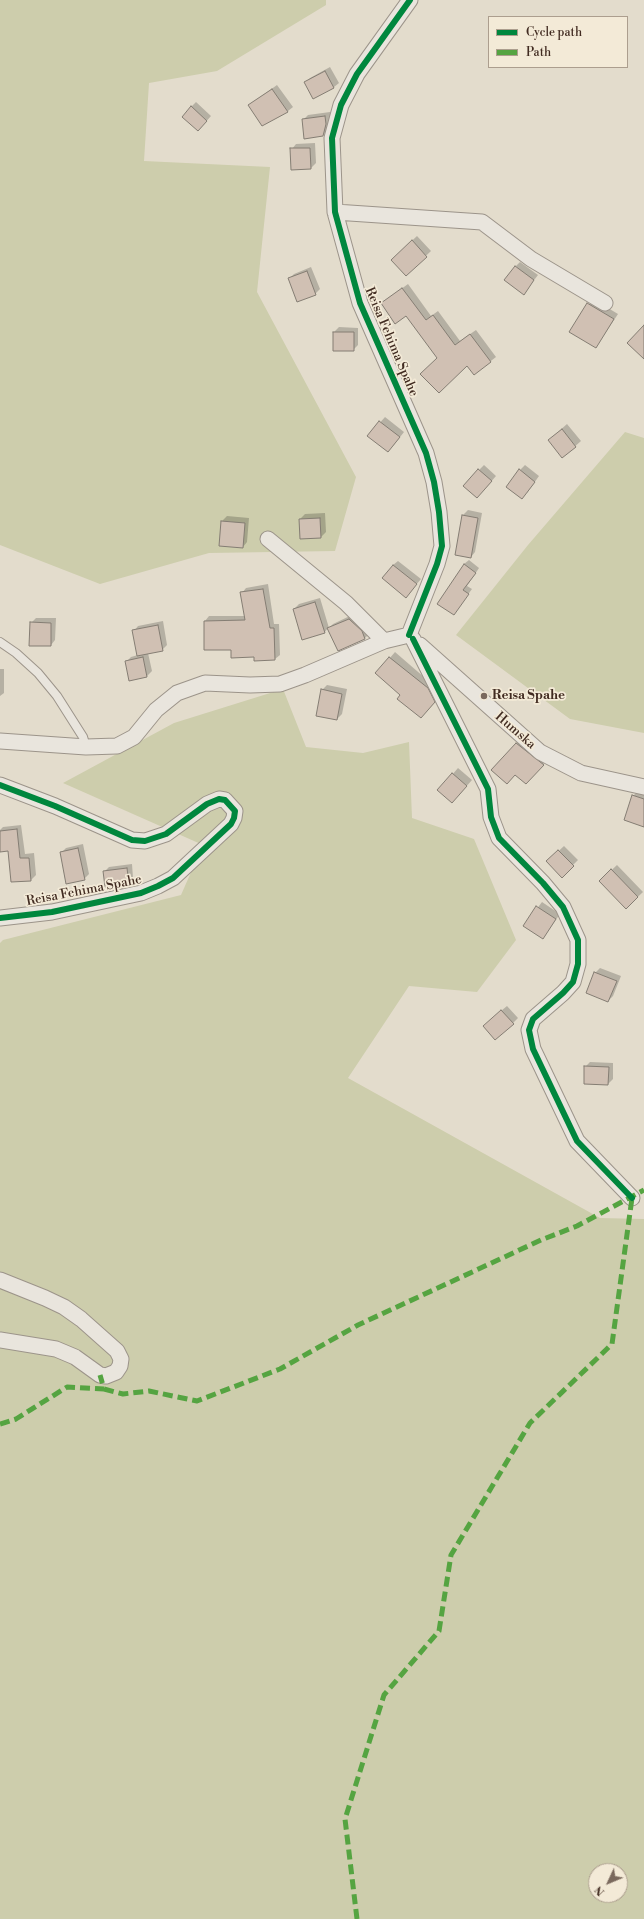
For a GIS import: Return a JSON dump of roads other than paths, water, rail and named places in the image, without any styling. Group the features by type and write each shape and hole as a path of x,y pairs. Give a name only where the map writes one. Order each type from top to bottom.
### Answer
{"street":[{"name":"Reisa Fehima Spahe","path":"410,0 357,74 341,105 332,138 334,212 360,303 426,453 434,482 442,546 438,564 411,637"},
{"path":"334,212 482,222 531,259 605,303"},
{"path":"268,539 346,602 384,641"},
{"path":"0,741 86,747 117,746 134,737 156,710 178,693 205,683 250,685 280,684 305,675 384,641 411,637 488,789 491,817 499,838 543,883 563,907 578,940 578,964 572,982 563,993 533,1019 530,1030 533,1049 577,1141 632,1198"},
{"name":"Humska","path":"411,637 540,752 581,773 644,787"},
{"name":"Reisa Fehima Spahe","path":"0,785 55,806 132,840 145,841 166,834 207,804 218,799 225,800 235,811 231,824 173,878 158,886 141,893 52,912 0,918"},
{"path":"0,1280 45,1298 81,1319 109,1342 117,1351 121,1360 120,1366 116,1372 106,1376 100,1374 75,1357 56,1349 0,1340"}],"lane":[{"path":"0,642 16,653 38,672 58,696 83,737 86,747"}],"place":[{"name":"Reisa Spahe","path":"484,696"}]}
